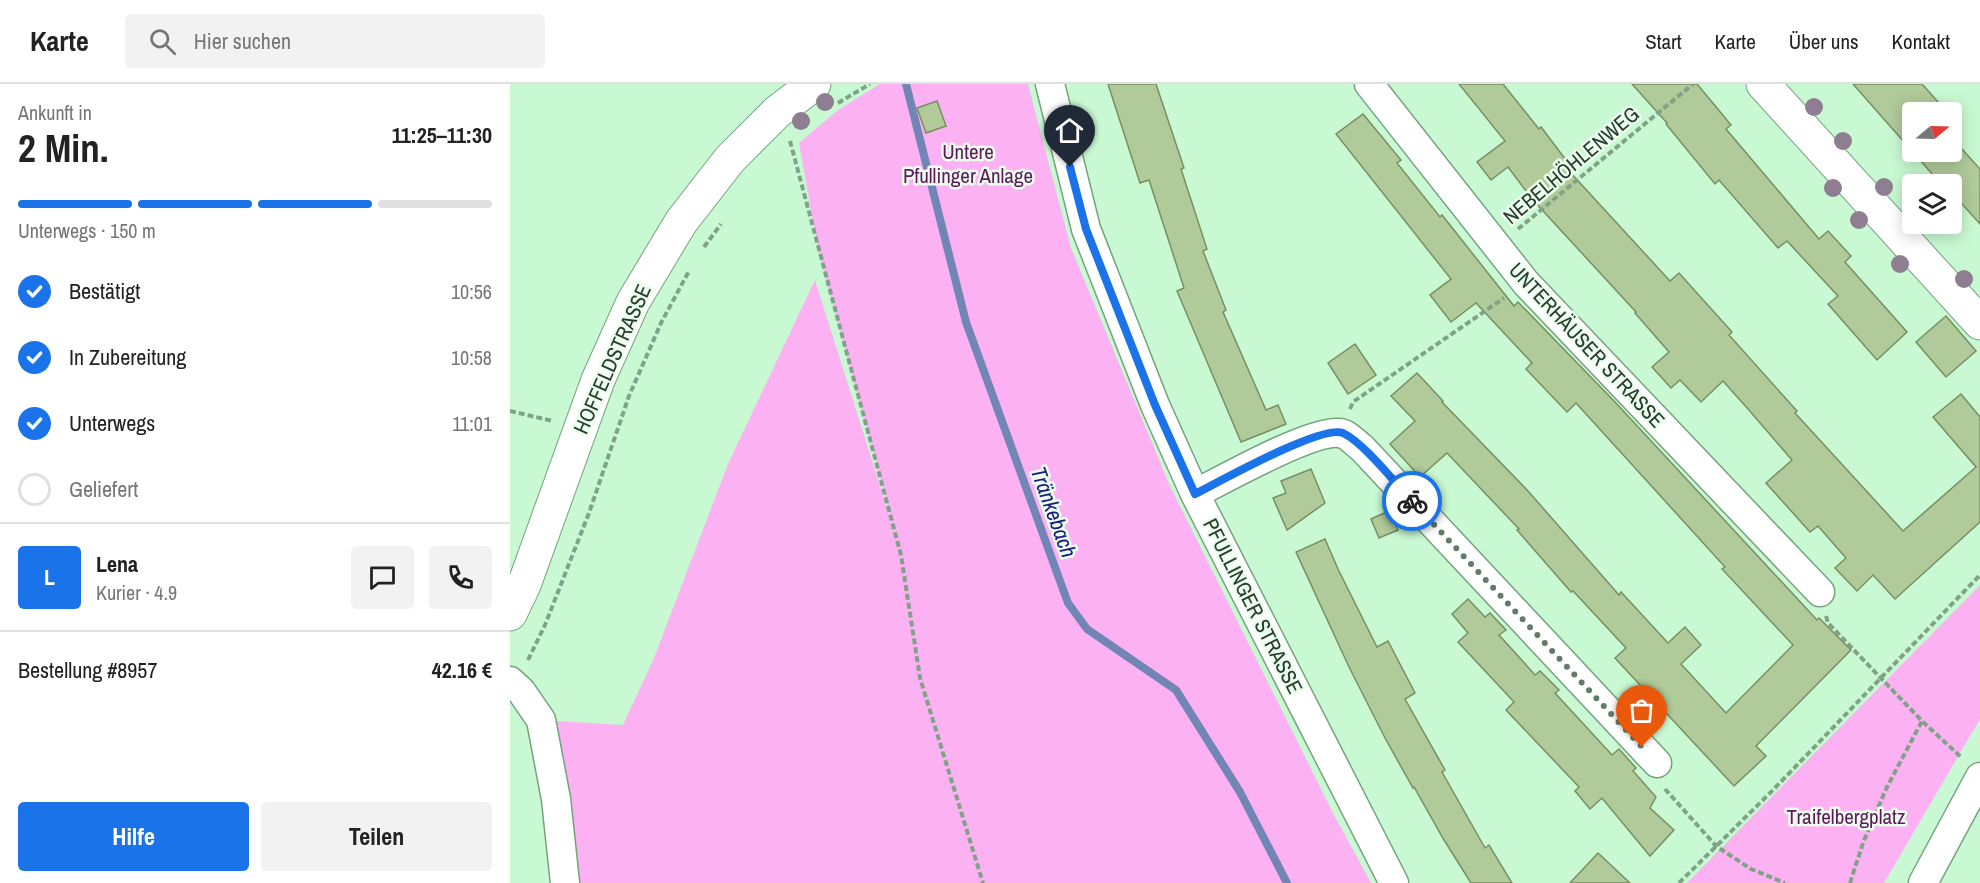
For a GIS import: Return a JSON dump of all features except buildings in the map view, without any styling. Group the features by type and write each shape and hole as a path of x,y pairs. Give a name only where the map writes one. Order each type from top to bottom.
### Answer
{"street":[{"name":"PFULLINGER STRASSE","path":"1050,84 1086,229 1155,405 1195,494 1394,883"},
{"name":"UNTERHÄUSER STRASSE","path":"1369,84 1526,283 1820,592"},
{"path":"1764,84 1980,323"},
{"name":"HOFFELDSTRASSE","path":"510,614 524,585 598,380 633,302 681,222 730,159 777,112 822,96"},
{"path":"1195,494 1302,441 1326,433 1342,432 1362,448 1657,763"},
{"path":"511,682 521,691 541,720 556,799 565,883"},
{"path":"1933,879 1972,768"}],"path":[{"path":"822,96 870,84"},
{"name":"NEBELHÖHLENWEG","path":"1496,246 1693,84"},
{"path":"777,112 791,142 901,555 920,678 983,883"},
{"path":"783,149 799,135"},
{"path":"701,250 727,215"},
{"path":"511,682 526,664 545,626 589,513 629,396 661,323 690,271"},
{"path":"1353,402 1526,283"},
{"path":"510,411 580,427"},
{"path":"1679,883 1773,790 1880,676 1980,575"},
{"path":"1828,623 1972,768"},
{"path":"1850,883 1863,843 1886,789 1923,721"},
{"path":"1657,763 1665,789 1716,846 1751,869 1785,883"}],"green space":[{"name":"Untere Pfullinger Anlage","path":"880,84 1028,84 1071,248 1170,486 1333,813 1371,883 579,883 578,870 563,850 541,720 623,725 654,658 728,464 815,280 895,533 818,250 799,143 838,110"},
{"name":"Traifelbergplatz","path":"1980,585 1980,719 1884,883 1687,883"}],"waterway":[{"name":"Tränkebach","path":"906,84 966,322 1068,603 1087,629 1176,690 1240,792 1287,883"}],"way so far":[{"path":"1412,501 1642,747"}],"route":[{"path":"1070,167 1086,229 1155,405 1195,494 1302,441 1326,433 1342,432 1362,448 1412,501"}]}
